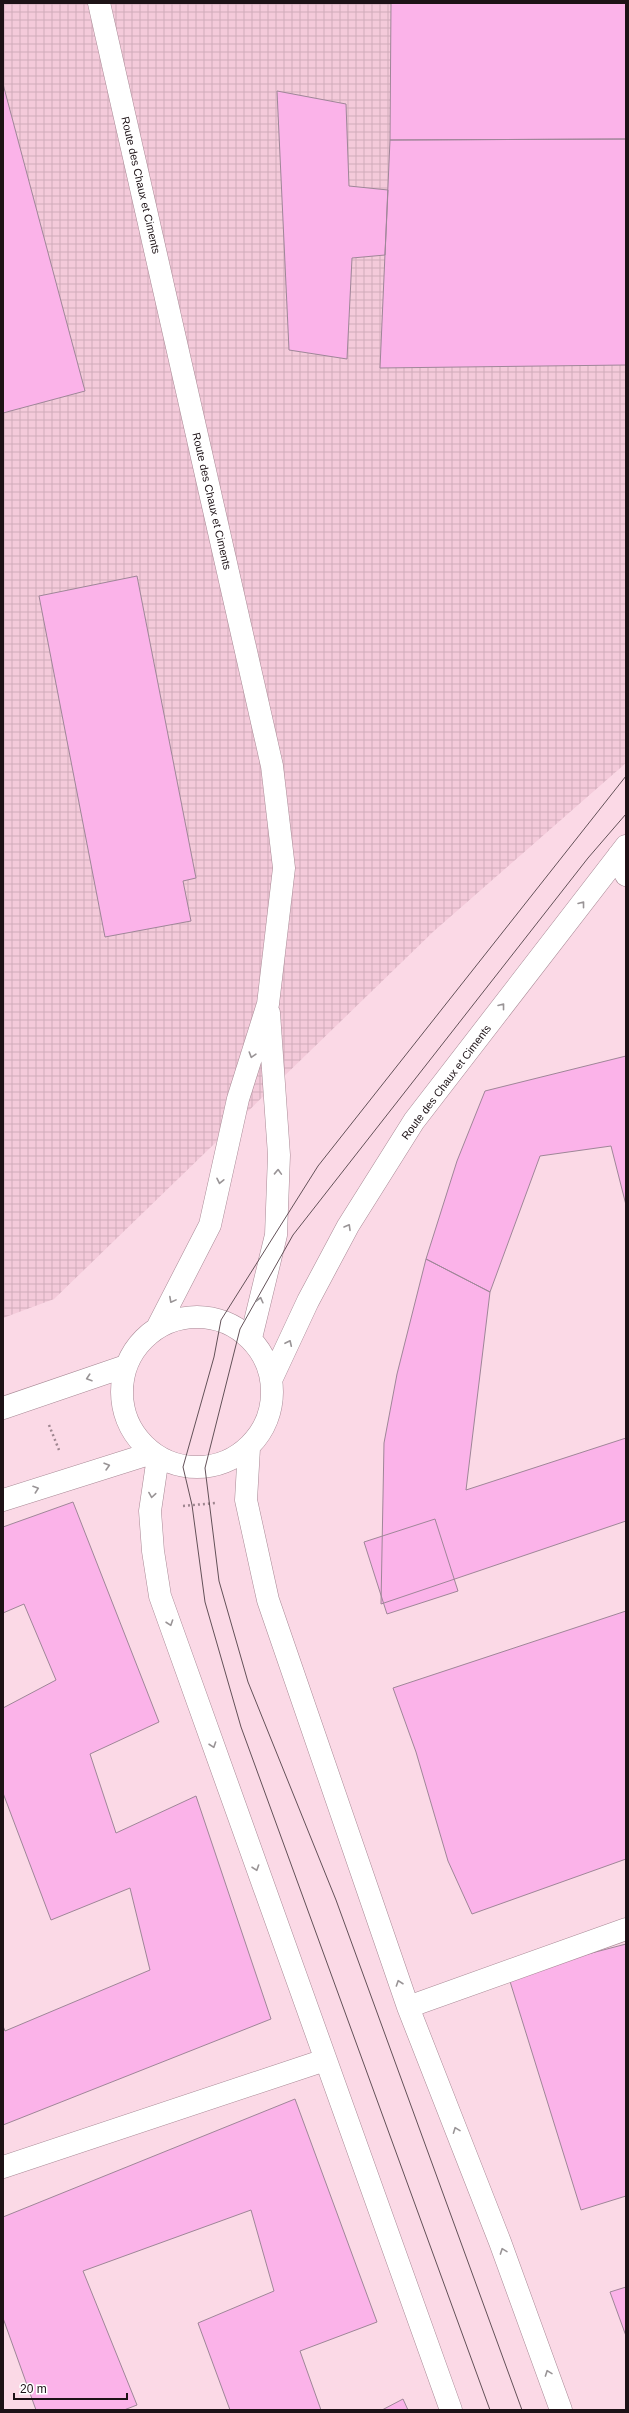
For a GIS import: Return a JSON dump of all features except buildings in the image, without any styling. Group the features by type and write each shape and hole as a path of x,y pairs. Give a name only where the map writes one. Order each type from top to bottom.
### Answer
{"street":[{"name":"Route des Chaux et Ciments","path":"99,3 272,766 284,868 268,1004 238,1099 210,1225 157,1328"},
{"name":"Route des Chaux et Ciments","path":"272,1378 308,1301 348,1226 414,1121 623,859"},
{"name":"Route des Chaux et Ciments","path":"251,1338 276,1235 279,1155 268,1004"},
{"path":"200,1316 221,1320 240,1329 251,1338 264,1356 272,1378 272,1404 264,1428 249,1448 228,1461 205,1468 183,1467 155,1455 135,1436 125,1415 122,1391 126,1366 139,1344 157,1328 177,1319 200,1316"},
{"path":"3,1408 126,1366"},
{"path":"249,1448 246,1500 268,1600 408,2007 500,2242 562,2410"},
{"path":"3,1500 70,1478 155,1455"},
{"path":"155,1455 150,1511 153,1551 160,1596 324,2060 451,2410"},
{"path":"408,2007 626,1929"},
{"path":"3,2167 324,2060"}],"path":[{"path":"37,1397 70,1478"},
{"path":"150,1511 246,1500"}],"shaded area":[{"path":"3,3 626,3 626,763 434,931 54,1299 3,1318"}],"tram line":[{"path":"490,2410 241,1727 205,1602 192,1505 183,1467 214,1357 221,1320 318,1166 626,776"},
{"path":"522,2410 336,1900 248,1682 219,1581 205,1468 240,1329 293,1235 588,858 626,814"}]}
